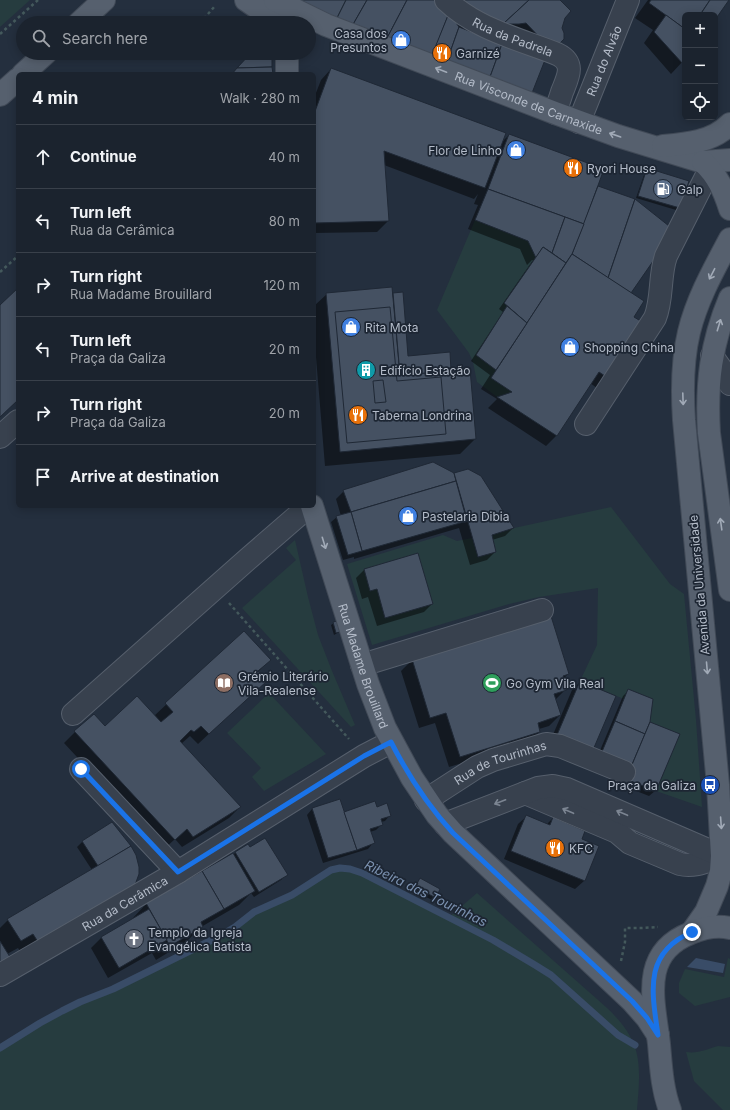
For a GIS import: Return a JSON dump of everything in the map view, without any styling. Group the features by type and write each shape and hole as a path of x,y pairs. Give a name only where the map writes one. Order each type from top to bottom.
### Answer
{"main road":[{"path":"87,16 104,0"},
{"path":"246,0 268,16"},
{"name":"Rua Visconde de Carnaxide","path":"275,0 302,16"},
{"name":"Rua Visconde de Carnaxide","path":"316,24 579,122 706,165"},
{"path":"25,72 38,60"},
{"path":"0,95 16,81"},
{"path":"652,146 698,142 718,134 730,124"},
{"path":"730,160 706,165 720,182 730,209"},
{"name":"Avenida da Universidade","path":"692,932 706,912 717,886 721,870 714,859 718,785 684,420 683,378 689,332 694,317 706,284 730,240"},
{"path":"730,298 720,321 712,356 708,395 709,433 730,590"},
{"name":"Rua Madame Brouillard","path":"312,508 376,707 391,742 426,800 445,824 476,856 632,1001 647,1018 658,1035"},
{"path":"665,1103 652,995 654,974 668,947 673,942 692,932 710,927 730,928"}],"street":[{"name":"Rua da Padrela","path":"446,0 462,13 478,23 560,55 566,61 569,66 568,78 555,113"},
{"name":"Rua do Alvão","path":"579,122 628,0"},
{"path":"586,424 655,318 660,303 662,271 666,256 706,165"},
{"path":"712,356 725,374 730,384"},
{"path":"0,437 16,423"},
{"path":"73,714 309,508"},
{"path":"362,665 542,610"},
{"name":"Rua da Cerâmica","path":"0,975 178,872 364,756 391,742"},
{"name":"Rua de Tourinhas","path":"426,800 477,767 493,760 546,744 560,746 624,772"},
{"path":"81,769 178,872"},
{"path":"445,824 542,786 553,786 562,788 714,859"},
{"path":"524,793 617,832 630,843 680,864 691,866 714,859"}],"path":[{"path":"20,16 38,0"},
{"path":"206,16 215,6"},
{"path":"0,34 16,20"},
{"path":"0,272 16,258"},
{"path":"216,588 364,756"}],"green space":[{"path":"0,0 30,0 0,27"},
{"path":"475,220 528,241 536,258 504,303 507,306 476,355 496,370 491,378 512,392 497,397 477,382 473,362 469,353 437,310"},
{"path":"611,507 670,584 684,594 696,720 702,807 656,791 680,734 650,722 653,699 629,689 624,699 580,681 597,645 598,588 539,597 509,604 372,645 347,564 443,535 457,541 472,538 478,557 496,552 492,535 514,528"},
{"path":"295,540 318,635 355,725 351,727 242,608 296,560 286,548"},
{"path":"269,693 326,754 264,791 252,777 261,768 227,733"},
{"path":"340,868 350,869 362,873 448,918 477,893 606,1007 627,1031 633,1042 639,1066 637,1110 0,1110 0,1048 62,1011 113,989 220,936 255,912 304,888 322,874"},
{"path":"728,958 730,959 730,997 695,1006 679,993 679,983 685,969 724,977"},
{"path":"718,1046 730,1047 730,1110 723,1110 694,1081 686,1052 698,1052"}],"water":[{"path":"696,958 725,964 723,973 687,967"}],"building":[{"path":"296,0 346,0 335,22"},
{"path":"346,0 367,0 351,28 335,22"},
{"path":"367,0 407,0 386,40 351,28"},
{"path":"407,0 435,0 449,13 432,57 386,40"},
{"path":"452,0 529,0 503,24"},
{"path":"529,0 560,0 571,11 565,18 562,28 564,39 557,46 543,41 526,23 503,24"},
{"path":"651,0 710,0 702,12 682,12 682,27 649,3"},
{"path":"710,0 729,0 718,16 718,12 702,12"},
{"path":"449,13 459,27 447,61 432,55"},
{"path":"666,15 682,27 682,63 654,32"},
{"path":"459,27 502,44 490,77 447,61"},
{"path":"502,44 545,60 532,93 490,77"},
{"path":"244,60 272,60 272,67 237,68"},
{"path":"272,67 273,72 234,72 237,68"},
{"path":"331,68 506,133 485,188 384,151 389,221 316,223 316,109"},
{"path":"509,134 604,169 584,224 488,189"},
{"path":"647,168 689,181 680,208 638,196"},
{"path":"598,186 635,199 608,278 572,254"},
{"path":"488,189 565,217 552,253 543,247 536,258 528,241 475,220"},
{"path":"635,199 669,226 658,254 631,293 608,278"},
{"path":"565,217 584,224 572,254 566,263 552,253"},
{"path":"543,247 566,263 527,323 504,303"},
{"name":"Shopping China","path":"572,254 644,301 634,317 644,323 608,378 599,372 557,436 497,397 512,392 491,378"},
{"name":"Edifício Estação","path":"392,287 400,375 470,369 476,439 340,452 326,293"},
{"path":"16,290 16,402 0,417 0,305"},
{"path":"403,292 408,356 450,352 451,371 400,375 393,293"},
{"path":"507,306 527,323 496,370 476,355"},
{"name":"Edifício Estação","path":"390,307 397,381 441,377 446,434 347,443 335,312"},
{"path":"383,380 386,402 375,403 373,381"},
{"path":"433,462 454,473 456,481 351,512 343,490"},
{"path":"468,469 481,476 514,528 492,535 496,552 478,557 454,473"},
{"path":"456,481 467,521 362,551 351,512"},
{"path":"351,512 362,551 348,555 336,516"},
{"path":"418,553 433,604 385,618 377,589 370,591 364,569"},
{"name":"Go Gym Vila Real","path":"551,616 569,674 563,676 567,690 554,694 561,715 538,723 540,732 460,757 446,713 430,718 412,659"},
{"path":"337,621 340,632 336,633 333,622"},
{"path":"244,631 271,660 258,671 267,681 209,734 201,726 194,732 191,730 180,741 241,807 193,837 187,829 175,840 74,731 94,714 105,726 137,696 161,722 173,712 165,703"},
{"path":"580,681 616,696 593,750 557,735"},
{"path":"628,689 653,699 650,722 645,734 615,721"},
{"path":"615,721 645,734 631,767 601,754"},
{"path":"650,722 680,734 656,791 626,779"},
{"path":"340,799 357,850 328,858 312,808"},
{"path":"375,801 377,807 387,803 391,816 381,819 383,825 370,829 375,843 357,850 344,812"},
{"name":"KFC","path":"526,815 550,825 553,817 585,831 582,839 599,846 585,881 511,851"},
{"path":"112,822 131,846 98,866 82,841"},
{"path":"265,838 288,875 259,892 235,852 248,844 250,847"},
{"path":"131,846 136,855 139,867 139,874 135,885 40,945 33,934 21,941 7,919"},
{"path":"233,853 255,891 224,909 202,871"},
{"path":"202,871 224,909 201,922 203,927 170,946 146,903"},
{"path":"420,878 440,889 436,898 415,887"},
{"name":"Templo da Igreja Evangélica Batista","path":"149,909 167,940 119,968 101,937"},
{"path":"0,941 10,957 0,963"}],"waterway":[{"name":"Ribeira das Tourinhas","path":"0,1048 62,1011 113,989 220,936 235,927 254,912 292,895 331,870 340,868 350,869 362,873 493,940 535,965 551,975 618,1035 635,1045"}],"place":[{"name":"Casa dos Presuntos","path":"401,40"},
{"name":"Garnizé","path":"442,53"},
{"name":"Flor de Linho","path":"516,150"},
{"name":"Ryori House","path":"573,168"},
{"name":"Galp","path":"663,189"},
{"name":"Rita Mota","path":"351,327"},
{"name":"Shopping China","path":"570,347"},
{"name":"Edifício Estação","path":"366,370"},
{"name":"Taberna Londrina","path":"358,415"},
{"name":"Pastelaria Dibia","path":"408,516"},
{"name":"Grémio Literário Vila-Realense","path":"224,683"},
{"name":"Go Gym Vila Real","path":"492,683"},
{"name":"Praça da Galiza","path":"710,785"},
{"name":"KFC","path":"555,848"},
{"name":"Templo da Igreja Evangélica Batista","path":"134,939"}],"route":[{"path":"81,769 178,872 364,756 391,742 420,791 437,815 453,833 632,1001 647,1018 658,1035 652,995 654,974 668,947 673,942 692,932"}]}
